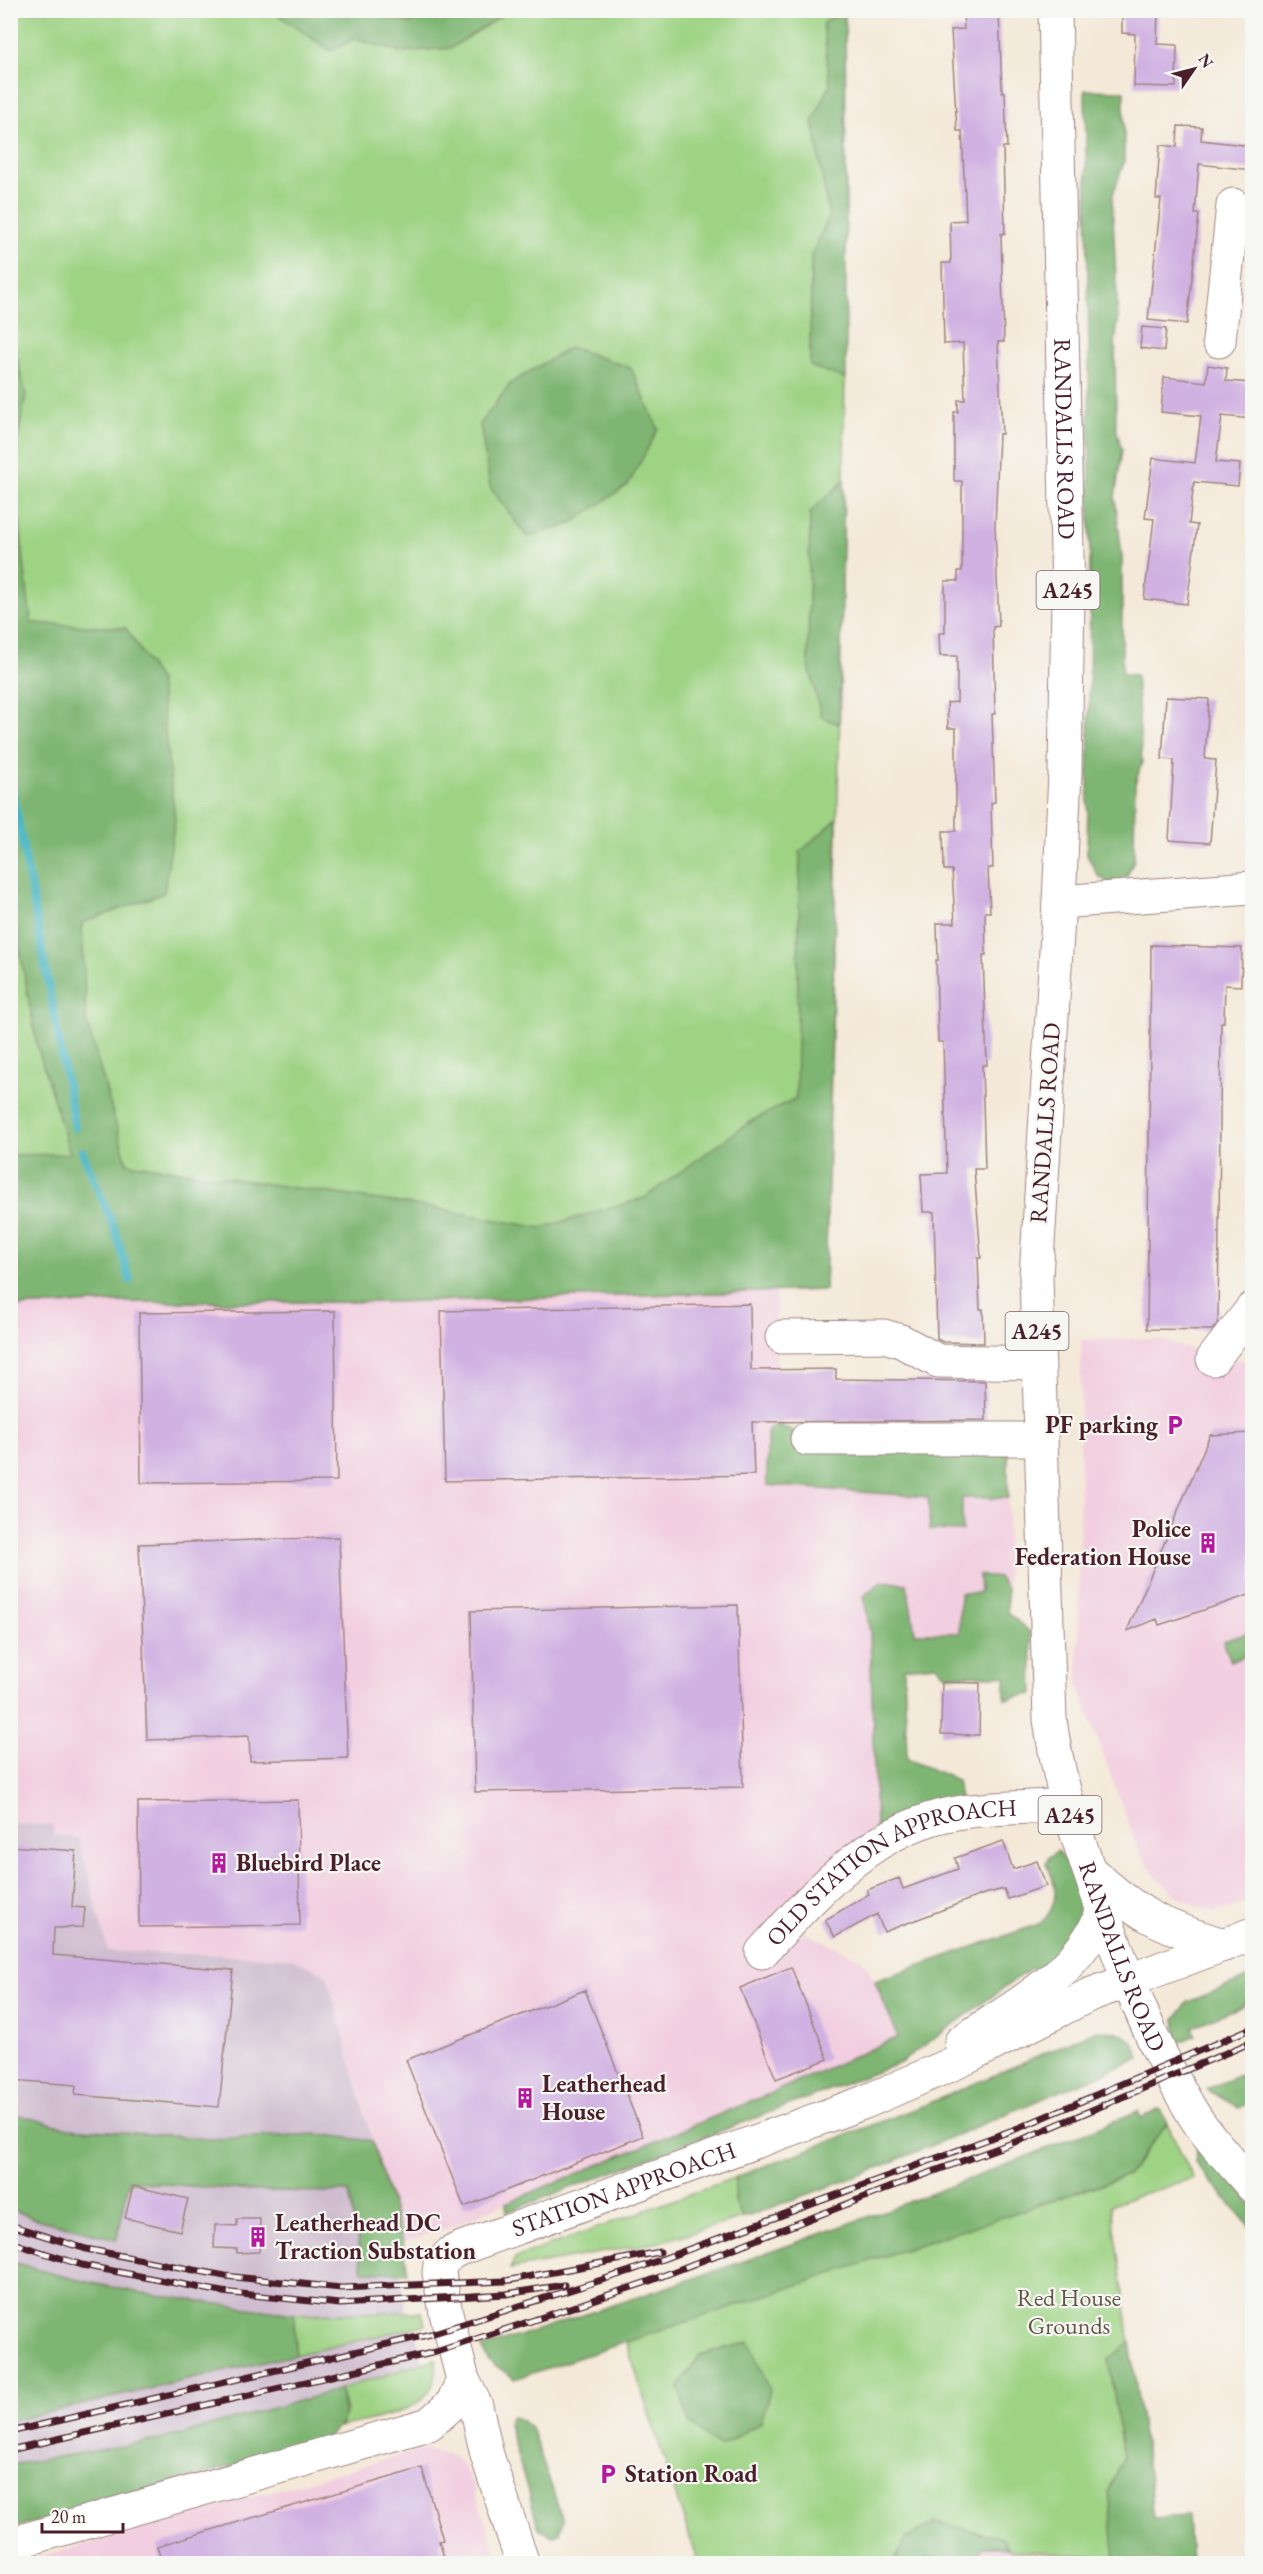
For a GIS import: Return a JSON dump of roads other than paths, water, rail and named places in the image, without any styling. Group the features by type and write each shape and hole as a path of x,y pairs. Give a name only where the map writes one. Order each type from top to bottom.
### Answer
{"main road":[{"name":"RANDALLS ROAD","path":"1054,10 1068,599 1065,773 1037,1266 1040,1439 1050,1719 1055,1760 1067,1805 1128,1981 1147,2026 1191,2111 1252,2186"},
{"path":"1219,341 1241,248 1233,206"},
{"path":"1059,902 1252,888"},
{"path":"1213,1359 1252,1310"},
{"path":"782,1337 884,1336 901,1341 938,1361 1038,1364"},
{"path":"807,1440 1040,1439"},
{"name":"OLD STATION APPROACH","path":"762,1952 825,1883 862,1853 905,1830 955,1813 1067,1805"},
{"path":"1089,1870 1144,1916 1182,1933 1238,1940"},
{"name":"STATION APPROACH","path":"922,2078 959,2043 1062,1973 1088,1942 1103,1911"},
{"name":"STATION APPROACH","path":"463,2380 439,2273 440,2264 451,2253 865,2103 998,2042 1089,1995 1238,1940"},
{"path":"10,2544 429,2424 452,2404 463,2380"},
{"path":"463,2380 476,2406 487,2455 523,2564"},
{"path":"429,2424 471,2440 487,2455"}],"waterway":[{"path":"10,776 75,1128"},
{"path":"82,1151 115,1230 130,1280"}],"railway":[{"path":"10,2432 431,2334 630,2271 1021,2127 1252,2028"},
{"path":"10,2450 436,2352 522,2324 647,2282 896,2185 1026,2138 1252,2042"},
{"path":"10,2225 86,2249 225,2276 341,2288 505,2281 660,2252"},
{"path":"10,2242 82,2265 222,2292 340,2304 506,2294 564,2285"}],"place":[{"name":"PF parking","path":"1175,1425"},
{"name":"Police Federation House","path":"1208,1543"},
{"name":"Bluebird Place","path":"219,1863"},
{"name":"Leatherhead House","path":"525,2098"},
{"name":"Leatherhead DC Traction Substation","path":"258,2237"},
{"name":"Station Road","path":"608,2474"}],"park label":[{"name":"Red House Grounds","path":"1069,2312"}]}
